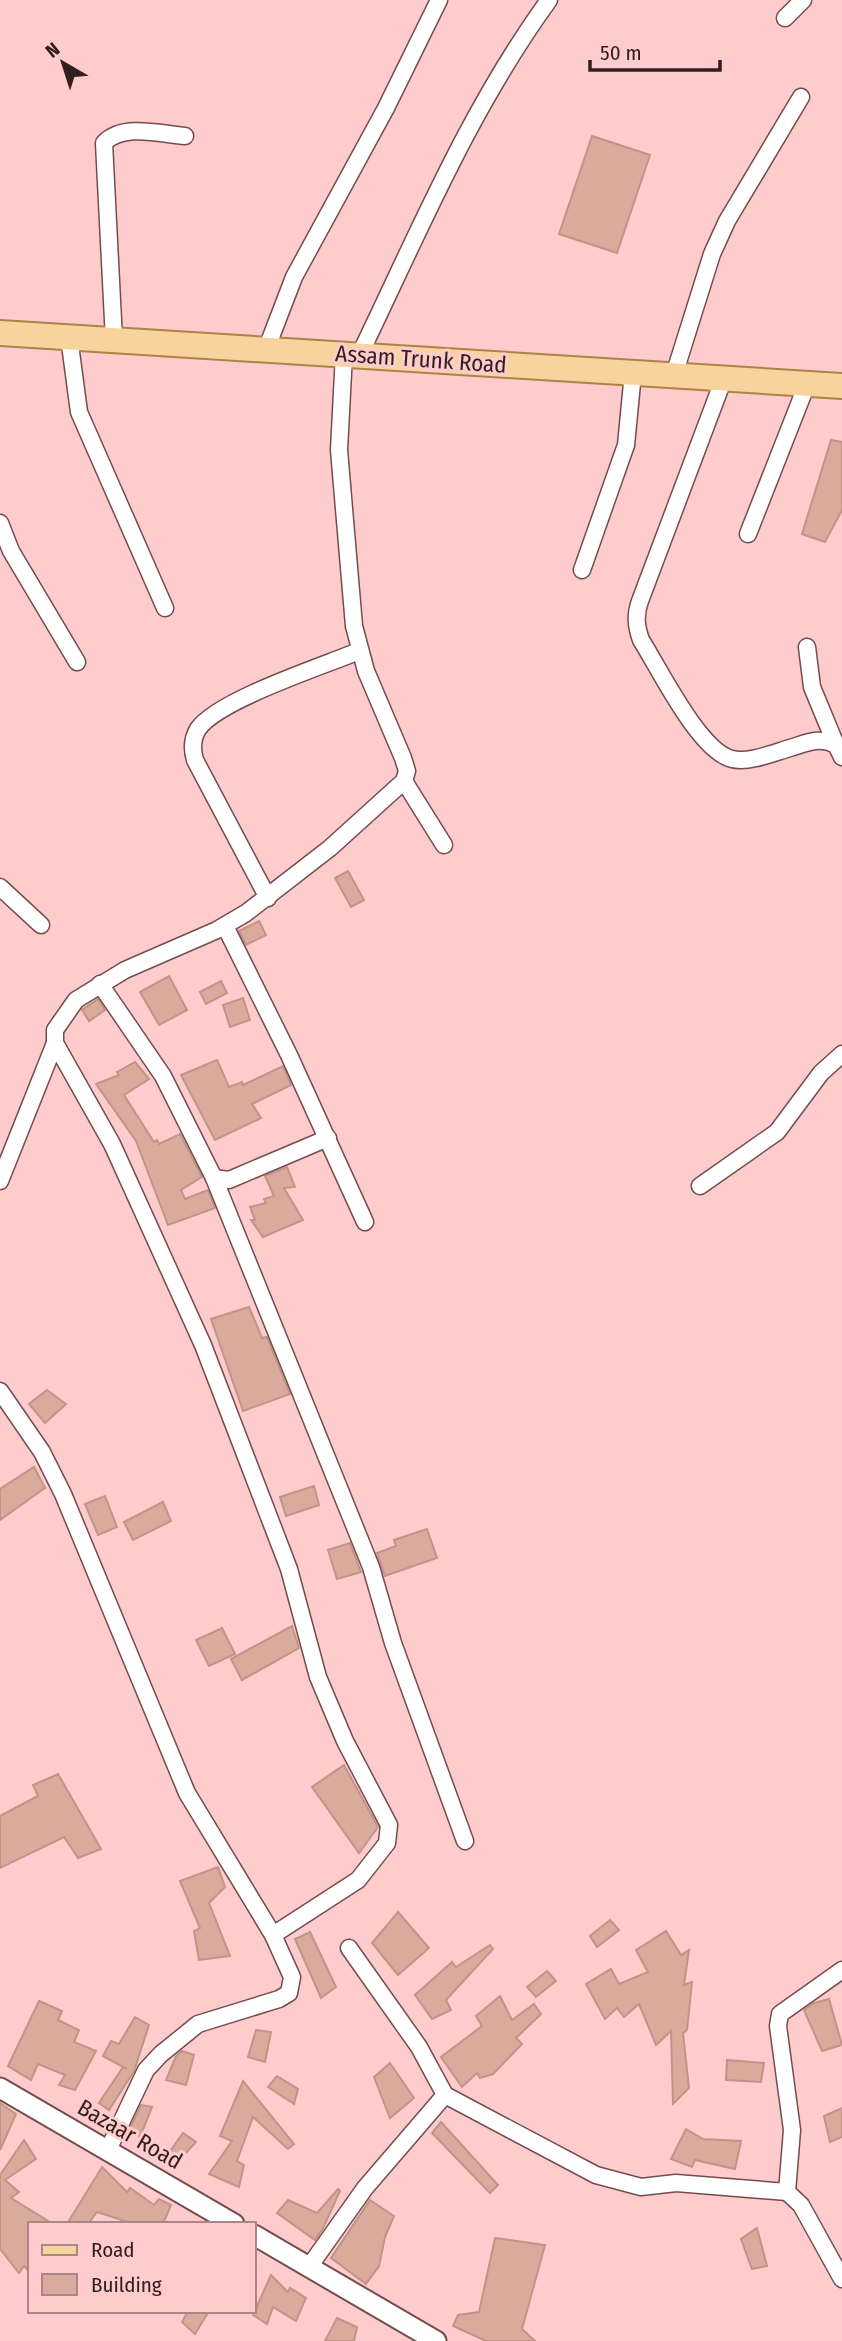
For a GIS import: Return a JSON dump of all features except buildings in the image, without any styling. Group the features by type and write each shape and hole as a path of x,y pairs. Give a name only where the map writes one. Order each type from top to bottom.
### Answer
{"main road":[{"name":"Assam Trunk Road","path":"0,333 842,386"}],"street":[{"path":"266,350 294,277 386,108 439,0"},
{"path":"0,1181 55,1043 55,1030 76,1000 125,970 225,926 268,898 330,848 404,781 407,771 403,758 359,651 339,450 342,354 494,81 549,0"},
{"path":"785,18 803,0"},
{"path":"674,375 712,254 727,221 801,97"},
{"path":"114,340 104,143 110,136 123,131 185,136"},
{"path":"69,337 79,412 165,608"},
{"path":"582,570 626,444 633,373"},
{"path":"724,378 636,612 637,628 641,640 702,736 723,755 731,759 747,759 818,739 839,751"},
{"path":"748,534 807,384"},
{"path":"0,523 11,551 77,662"},
{"path":"807,647 811,687 839,751"},
{"path":"268,898 195,761 192,751 196,732 216,714 249,696 359,651"},
{"path":"404,781 444,845"},
{"path":"0,887 41,925"},
{"path":"225,926 328,1138 365,1222"},
{"path":"100,984 163,1076 214,1178 371,1567 393,1643 465,1841"},
{"path":"55,1043 112,1144 203,1345 289,1569 318,1677 345,1741 388,1825 387,1843 358,1880 273,1935"},
{"path":"700,1186 777,1132 821,1073 842,1054"},
{"path":"214,1178 229,1180 328,1138"},
{"path":"0,1391 42,1452 63,1494 187,1793 273,1935 292,1977 289,1993 232,2016 198,2024 161,2054 145,2070 108,2150"},
{"path":"349,1948 412,2036 445,2095 596,2175 641,2187 676,2183 787,2192 801,2205 842,2278"},
{"path":"787,2192 792,2130 778,2026 780,2014 842,1970"},
{"name":"Bazaar Road","path":"0,2088 231,2222"},
{"path":"309,2267 365,2188 445,2095"},
{"path":"256,2236 436,2341"}]}
